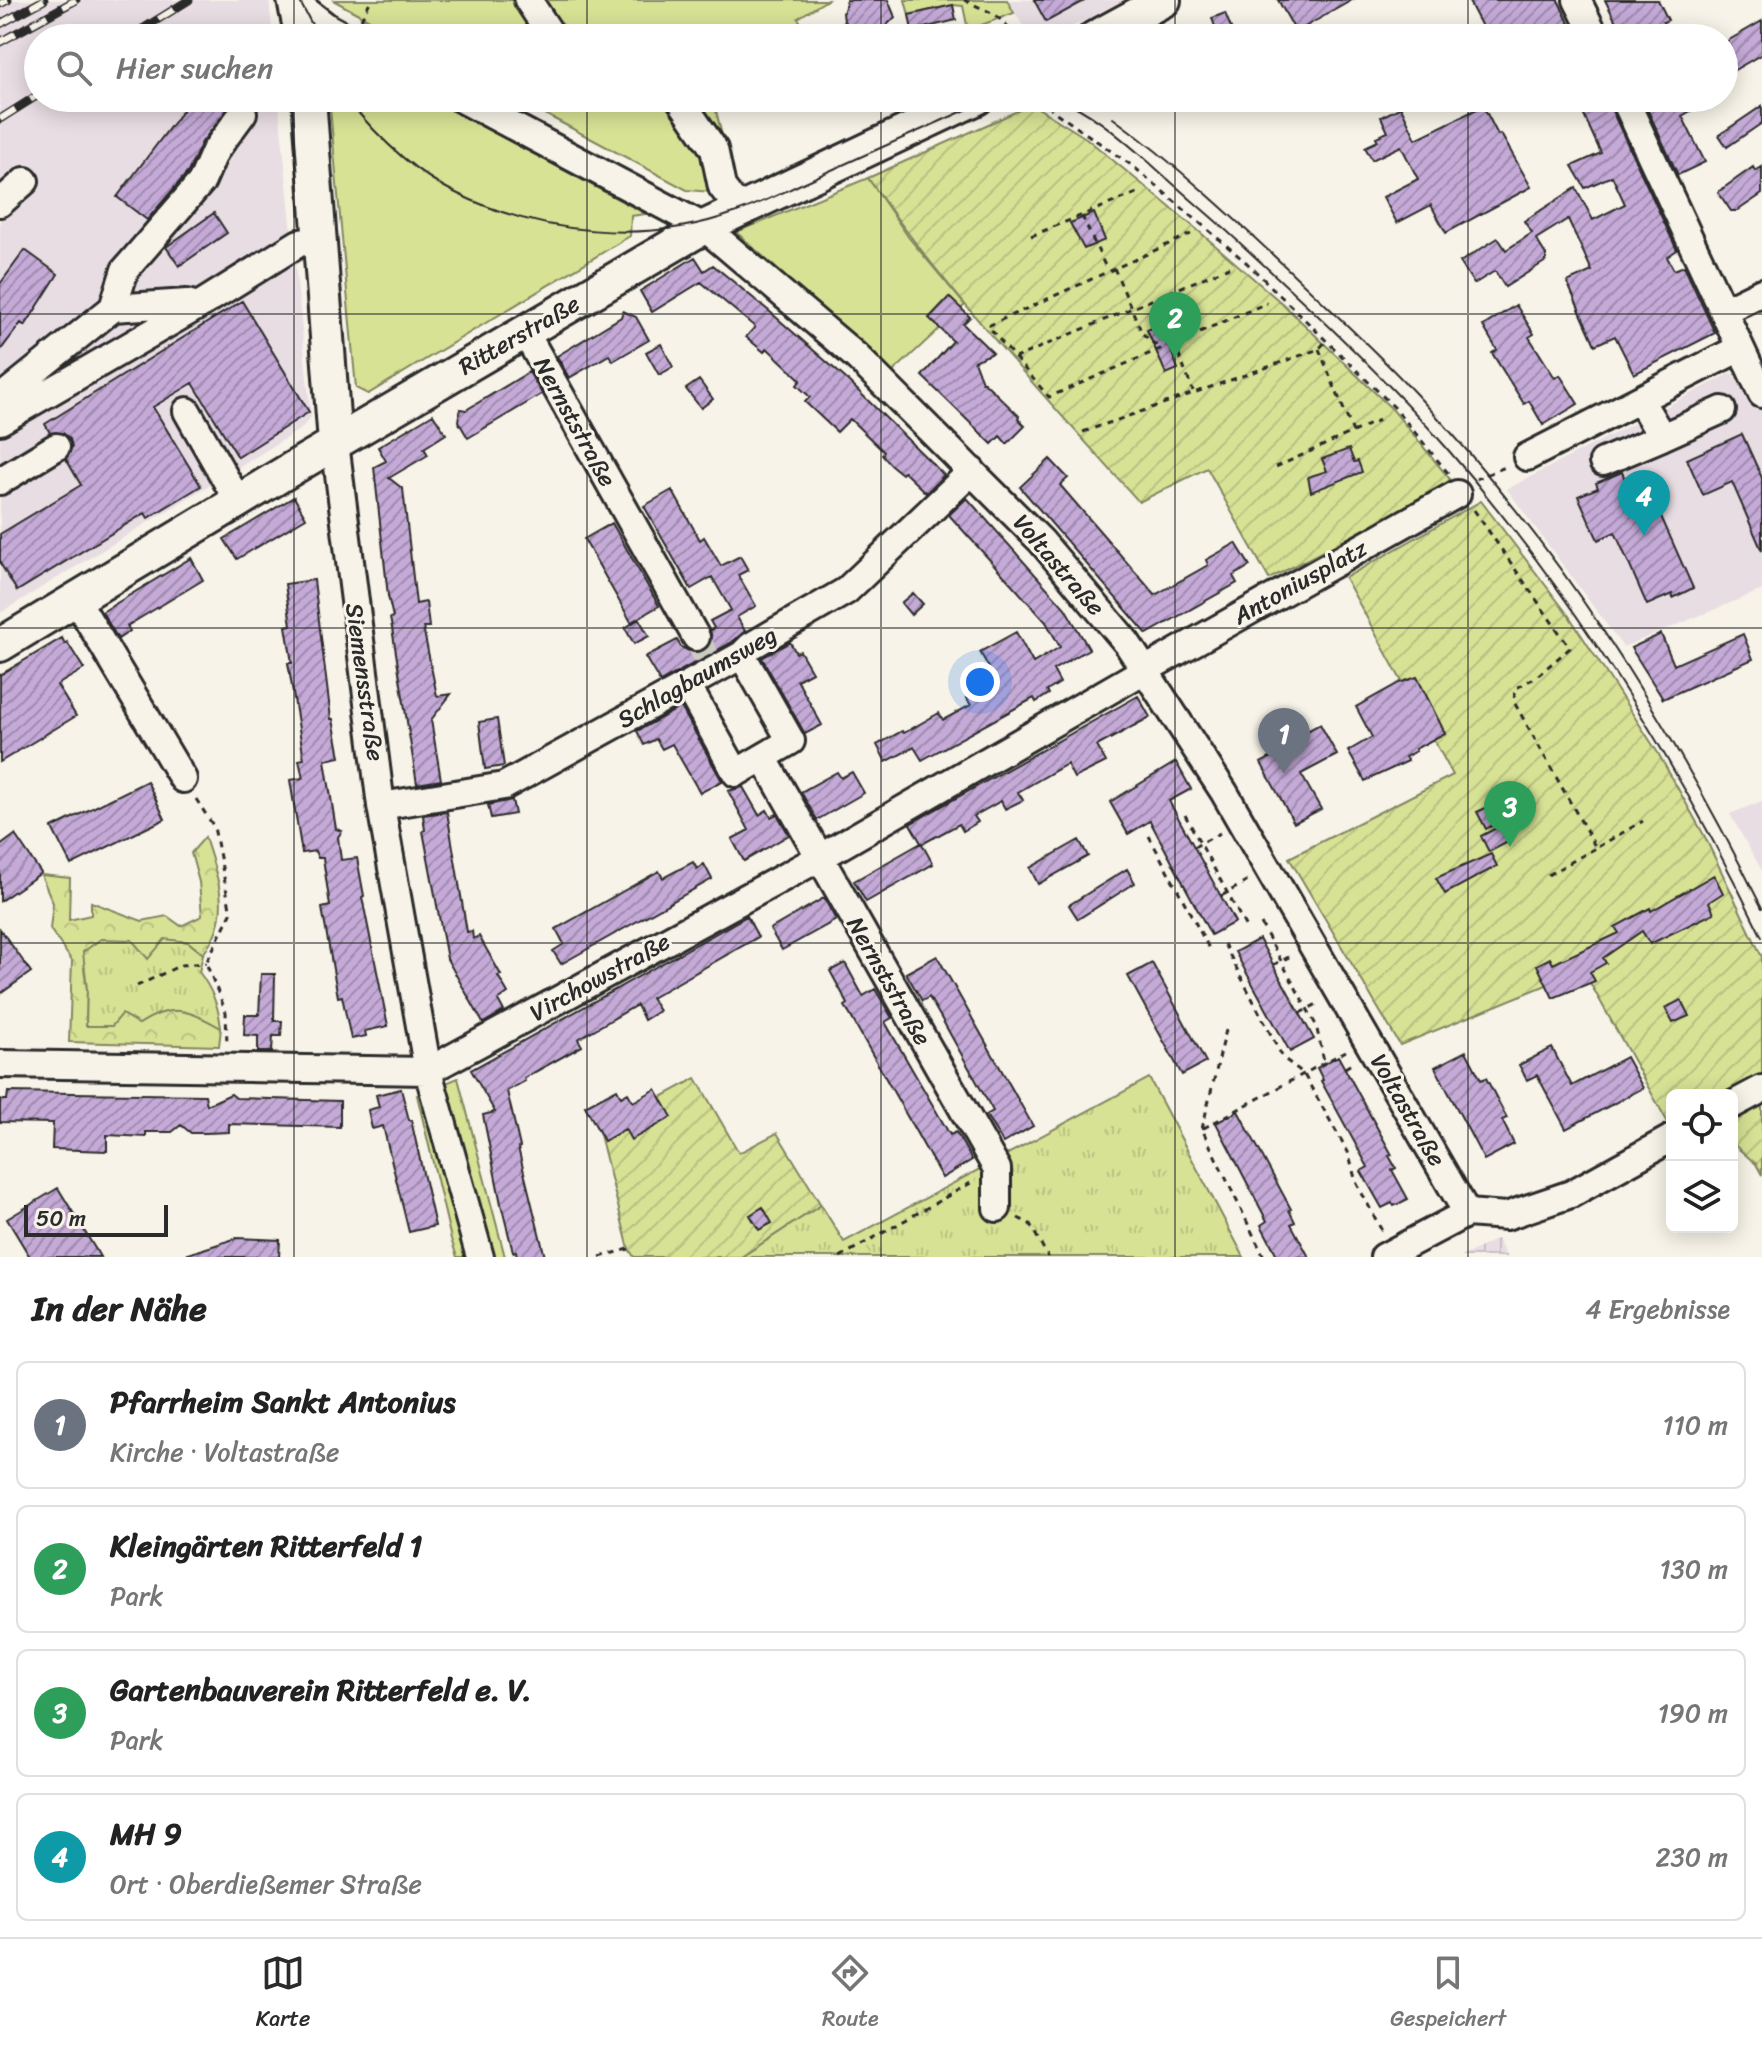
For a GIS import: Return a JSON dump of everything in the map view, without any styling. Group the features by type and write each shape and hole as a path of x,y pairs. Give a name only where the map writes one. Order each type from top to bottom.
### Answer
{"main road":[{"path":"1120,24 1164,0"},
{"path":"294,1 299,24"},
{"name":"Siemensstraße","path":"310,112 335,443"},
{"name":"Ritterstraße","path":"0,645 335,443 704,227 947,112"}],"street":[{"path":"528,0 544,24"},
{"path":"1577,0 1589,24"},
{"path":"294,1 323,24"},
{"name":"Voltastraße","path":"486,112 704,227 857,357 1041,541 1127,643 1241,821 1467,1213"},
{"path":"689,112 714,149 722,187 739,209"},
{"path":"1631,112 1762,394"},
{"path":"0,399 113,308 125,270 202,181 215,151 243,113"},
{"path":"0,203 25,181"},
{"path":"0,421 198,306 299,243 320,240"},
{"path":"1723,311 1762,292"},
{"path":"113,308 187,303 198,306"},
{"name":"Nernststraße","path":"525,332 696,637"},
{"path":"1527,457 1740,348"},
{"path":"1640,400 1662,437"},
{"path":"1603,462 1722,410"},
{"path":"187,411 238,501"},
{"name":"Siemensstraße","path":"335,443 381,806 428,1071 480,1257"},
{"path":"0,481 56,447"},
{"name":"Schlagbaumsweg","path":"381,806 504,786 652,705 687,685 712,665 746,651 846,591 972,471"},
{"name":"Antoniusplatz","path":"1143,671 1459,491"},
{"path":"77,601 183,779"},
{"path":"687,685 736,773 764,759 791,741 746,651"},
{"name":"Virchowstraße","path":"0,1064 428,1071 819,858 1143,671"},
{"name":"Nernststraße","path":"764,759 997,1169 997,1208"},
{"path":"1738,1102 1762,1089"},
{"path":"1389,1254 1467,1213 1506,1216 1571,1194 1666,1141"}],"path":[{"path":"357,24 371,0"},
{"path":"964,0 996,15 1004,24"},
{"path":"1055,112 1134,167 1247,263 1394,407 1477,513 1570,648 1536,677 1515,689 1514,702 1596,848"},
{"path":"1031,236 1142,191"},
{"path":"1082,216 1107,272"},
{"path":"1191,234 988,326 1049,397 1267,303"},
{"path":"1015,358 1229,267"},
{"path":"1114,268 1142,333 1160,349"},
{"path":"1083,432 1319,349 1326,341"},
{"path":"1174,343 1194,392"},
{"path":"1319,349 1353,432"},
{"path":"1276,467 1379,420"},
{"path":"1459,491 1527,457"},
{"path":"183,779 214,827 231,913 206,963 226,1012 227,1067"},
{"path":"1185,815 1248,931"},
{"path":"1194,847 1241,821"},
{"path":"1548,875 1643,821"},
{"path":"1149,836 1211,952"},
{"path":"1221,896 1269,869"},
{"path":"1261,924 1316,1025 1324,1062"},
{"path":"1224,944 1283,1058 1303,1073 1348,1152 1356,1182 1389,1254"},
{"path":"137,986 181,965 206,963"},
{"path":"1226,1030 1202,1129 1264,1257"},
{"path":"1202,1129 1368,1041"},
{"path":"840,1257 997,1169"},
{"path":"997,1208 1030,1224 1048,1257"},
{"path":"600,1257 629,1249"}],"shaded area":[{"path":"0,0 269,0 272,24 24,24 24,112 279,112 311,417 301,429 0,613"},
{"path":"1007,0 1123,0 1078,24 1022,24"},
{"path":"1731,373 1762,404 1762,590 1623,647 1507,489"},
{"path":"1762,801 1762,871 1730,814"},
{"path":"1497,1239 1507,1257 1461,1257"}],"green space":[{"path":"333,0 827,0 798,18 802,24 377,24"},
{"path":"905,0 1007,0 1014,13 984,24 967,24 963,6 953,5 909,15"},
{"path":"330,112 455,112 646,214 631,216 630,236 368,394 356,388"},
{"path":"541,112 716,112 724,144 712,192 687,190"},
{"path":"1015,112 1044,112 1086,138 1285,306 1393,410 1449,478 1451,485 1269,579 1207,468 1139,502 964,304 868,178"},
{"path":"868,178 909,238 965,305 892,373 736,232"},
{"path":"1481,501 1569,616 1658,753 1705,837 1762,957 1762,1175 1756,1164 1738,1148 1738,1089 1666,1089 1666,1119 1583,970 1400,1045 1289,858 1453,775 1345,578"},
{"path":"205,837 220,897 221,911 213,939 203,954 188,942 148,959 84,968 86,1025 122,1014 139,1024 161,1013 180,1011 221,1028 219,1046 69,1042 72,961 50,929 53,903 41,875 70,878 69,920 91,915 91,902 142,921 167,916 181,926 202,916 199,882 191,853"},
{"path":"101,939 132,940 148,959 165,939 188,942 203,954 199,972 214,998 221,1028 180,1011 161,1013 139,1024 122,1014 112,1026 86,1026 87,989 83,952"},
{"path":"458,1078 505,1257 457,1257 451,1239 417,1095"},
{"path":"696,1078 739,1153 777,1133 821,1205 741,1257 634,1257 629,1249 599,1131"},
{"path":"1149,1078 1244,1257 741,1257 821,1205 844,1242"}],"building":[{"path":"847,0 888,0 895,17 888,24 846,24 843,13"},
{"path":"1034,0 1086,0 1046,22"},
{"path":"1278,0 1352,0 1310,24 1292,24"},
{"path":"1468,0 1558,0 1569,24 1481,24"},
{"path":"1605,0 1658,0 1668,20 1664,24 1617,24"},
{"path":"953,5 956,20 940,24 911,24 909,15"},
{"path":"1225,13 1229,24 1214,24 1212,18"},
{"path":"1762,21 1762,54 1738,68 1738,35"},
{"path":"1762,106 1762,123 1727,147 1719,135"},
{"path":"181,112 226,112 202,142 188,172 147,220 117,197"},
{"path":"1391,112 1403,112 1416,139 1471,112 1486,112 1531,187 1446,233 1431,205 1397,223 1383,197 1418,179 1401,146 1372,160 1365,147 1388,132 1381,117"},
{"path":"1582,112 1613,112 1677,250 1667,257 1674,270 1684,266 1715,333 1634,374 1615,336 1595,345 1567,282 1592,271 1568,219 1536,239 1546,255 1546,261 1505,287 1495,271 1474,284 1460,262 1498,238 1506,250 1532,233 1524,221 1576,188 1593,220 1625,204 1612,176 1585,188 1572,166 1601,153"},
{"path":"1649,112 1689,112 1682,116 1705,162 1678,175"},
{"path":"1753,167 1755,171 1762,167 1762,194 1737,211 1731,211 1718,192"},
{"path":"214,213 227,233 179,266 166,247"},
{"path":"1094,213 1105,240 1084,249 1070,223"},
{"path":"25,250 58,274 25,326 21,323 0,351 0,284"},
{"path":"695,257 704,271 713,265 769,311 845,378 944,475 926,493 904,472 902,474 891,465 882,455 884,452 850,419 837,432 805,402 810,397 797,385 801,380 767,348 764,352 746,337 755,327 701,282 652,312 640,291"},
{"path":"949,297 970,317 963,324 993,353 974,361 982,382 1019,416 1025,426 1007,444 1000,436 992,444 922,376 953,341 929,318"},
{"path":"242,301 309,412 238,457 193,383 153,407 201,486 148,518 145,513 17,591 0,563 0,534 81,485 66,459 72,447 70,439 63,433 50,433 45,424"},
{"path":"1516,305 1534,334 1529,337 1555,378 1560,375 1578,404 1543,425 1529,401 1524,404 1492,353 1497,350 1483,326"},
{"path":"623,311 636,317 649,340 613,361 609,355 569,378 557,356 621,317"},
{"path":"1161,323 1178,369 1166,374 1147,330"},
{"path":"661,344 673,367 659,375 646,352"},
{"path":"529,372 542,394 468,438 458,421 460,409 466,410"},
{"path":"699,380 713,399 701,408 686,389"},
{"path":"433,414 446,434 424,448 428,455 389,478 403,489 416,604 426,602 429,627 423,627 437,696 451,694 431,720 441,780 417,784 390,618 393,617 374,467 386,461 378,447"},
{"path":"1742,434 1762,478 1762,551 1732,482 1703,495 1687,459"},
{"path":"1349,449 1362,472 1311,492 1308,477 1327,471 1322,459"},
{"path":"1050,459 1068,478 1060,485 1155,595 1208,565 1206,560 1236,543 1250,566 1233,576 1237,583 1147,634 1020,487"},
{"path":"1622,472 1639,512 1656,505 1693,588 1673,598 1672,594 1647,605 1615,532 1598,540 1578,496 1598,488 1596,483"},
{"path":"672,490 700,540 704,537 721,566 740,556 748,570 738,575 756,606 737,617 745,631 732,642 660,682 645,657 677,640 681,647 689,651 703,651 712,638 710,631 714,628 710,621 731,610 712,577 691,589 644,506"},
{"path":"294,497 306,518 237,559 224,539"},
{"path":"967,498 1065,608 1089,649 1053,670 1060,683 1036,702 1034,698 922,760 914,747 886,762 877,745 939,713 943,720 971,705 966,698 994,677 980,652 1016,632 1033,663 1060,647 1046,622 949,515"},
{"path":"612,523 659,606 631,622 584,539"},
{"path":"191,558 203,580 127,626 130,631 118,639 102,612"},
{"path":"314,580 331,719 340,757 325,760 336,829 342,831 338,837 341,860 357,858 388,1026 365,1031 366,1036 351,1039 342,996 338,997 322,908 330,906 323,858 318,858 315,851 302,853 290,780 303,778 299,760 304,759 288,663 292,663 286,626 291,625 285,584"},
{"path":"913,593 923,604 911,615 901,603"},
{"path":"639,619 649,636 634,644 625,628"},
{"path":"1661,634 1674,665 1743,634 1753,659 1663,699 1631,648"},
{"path":"62,638 84,669 57,685 76,716 0,762 0,675"},
{"path":"790,642 796,653 800,651 812,672 797,680 822,725 805,734 762,658"},
{"path":"1417,677 1445,733 1415,749 1405,757 1408,761 1365,781 1348,751 1372,737 1356,707 1399,683"},
{"path":"1138,696 1150,717 1097,746 1106,762 1074,778 1067,764 1018,792 1023,800 1005,809 1001,801 974,816 978,822 963,831 959,824 922,844 933,864 866,902 854,881 921,843 910,824"},
{"path":"681,707 722,781 700,793 672,744 662,749 656,739 644,745 637,731"},
{"path":"497,719 504,766 485,769 479,722"},
{"path":"1320,724 1337,755 1301,774 1321,809 1294,823 1261,763 1295,744 1292,739"},
{"path":"1176,762 1191,789 1169,801 1235,922 1211,935 1150,821 1128,834 1110,802"},
{"path":"837,772 841,778 852,772 864,793 817,820 801,792"},
{"path":"147,781 165,819 71,865 52,828"},
{"path":"743,787 759,815 767,810 771,817 777,814 789,835 744,861 732,839 749,830 728,791"},
{"path":"512,800 515,814 491,818 488,805"},
{"path":"1494,804 1502,820 1486,829 1477,812"},
{"path":"447,812 467,932 472,931 473,939 479,936 508,993 498,1000 504,1011 483,1023 447,959 423,831 423,815"},
{"path":"1500,826 1508,842 1489,852 1481,836"},
{"path":"15,835 41,873 0,901 0,846"},
{"path":"1079,840 1088,856 1038,884 1030,868"},
{"path":"1491,854 1497,866 1445,894 1436,878"},
{"path":"693,862 697,869 704,864 712,879 561,964 553,951 564,944 556,929 659,871 663,878"},
{"path":"1127,869 1135,883 1078,919 1069,905"},
{"path":"1714,875 1723,893 1709,902 1714,913 1650,944 1642,931 1603,958 1606,963 1590,972 1595,981 1553,998 1537,965 1550,958 1553,964 1619,933 1615,927 1650,908 1651,911"},
{"path":"824,898 836,920 782,950 770,929"},
{"path":"747,916 758,937 651,998 659,1011 644,1020 637,1005 578,1039 582,1046 524,1078 525,1081 507,1091 545,1257 517,1257 501,1204 483,1115 495,1112 471,1070"},
{"path":"0,929 31,972 0,994"},
{"path":"1259,939 1314,1039 1290,1052 1235,952"},
{"path":"937,956 1033,1126 1003,1143 986,1115 993,1111 944,1023 929,997 922,1001 906,973"},
{"path":"845,963 863,996 875,989 892,1018 885,1022 950,1135 956,1132 972,1160 942,1178 845,1006 848,1004 830,971"},
{"path":"1152,963 1206,1062 1182,1075 1128,976"},
{"path":"261,974 275,974 274,1021 282,1021 281,1036 273,1036 272,1052 258,1052 258,1036 244,1035 245,1015 259,1015"},
{"path":"1681,1000 1689,1016 1673,1023 1665,1008"},
{"path":"1552,1048 1572,1086 1626,1057 1643,1088 1566,1129 1537,1075 1527,1080 1519,1065"},
{"path":"1466,1051 1481,1080 1486,1078 1507,1118 1502,1120 1514,1144 1484,1160 1435,1067"},
{"path":"1338,1056 1392,1155 1389,1156 1396,1168 1392,1170 1408,1199 1394,1206 1392,1203 1382,1208 1361,1171 1368,1167 1321,1081 1317,1068"},
{"path":"401,1089 435,1226 409,1232 383,1126 372,1129 368,1110 379,1107 376,1095"},
{"path":"617,1089 621,1097 628,1093 633,1102 656,1089 672,1117 631,1140 625,1129 604,1141 585,1106"},
{"path":"8,1092 205,1095 207,1105 231,1094 236,1098 340,1101 340,1127 229,1124 229,1132 191,1133 181,1125 172,1132 146,1132 146,1137 107,1135 107,1151 52,1149 53,1123 0,1122 0,1100 7,1100"},
{"path":"1238,1111 1291,1209 1295,1222 1291,1224 1309,1257 1278,1257 1261,1225 1267,1221 1216,1123"},
{"path":"58,1188 100,1257 30,1257 7,1219"},
{"path":"763,1207 772,1223 759,1230 750,1215"},
{"path":"237,1238 280,1240 279,1257 189,1257 188,1254"}],"tunnel":[{"path":"696,637 709,661"}],"tram line":[{"path":"299,0 312,24"},
{"path":"358,112 396,152 456,193 488,207 557,226 629,232 700,223 744,209 961,112"},
{"path":"1084,112 1140,155 1311,309 1419,417 1491,501 1579,619 1619,680 1694,806 1762,937"},
{"path":"1113,118 1182,173 1270,252 1386,362 1468,452 1564,574 1650,703 1762,908"}],"railway":[{"path":"0,4 8,0"},
{"path":"0,24 44,0"},
{"path":"33,24 76,0"},
{"path":"150,24 189,0"},
{"path":"0,42 24,29"},
{"path":"0,119 24,104"}],"place":[{"name":"Kleingärten Ritterfeld 1","path":"1175,358"},
{"name":"MH 9","path":"1644,536"},
{"name":"Pfarrheim Sankt Antonius","path":"1284,774"},
{"name":"Gartenbauverein Ritterfeld e. V.","path":"1510,847"}]}
